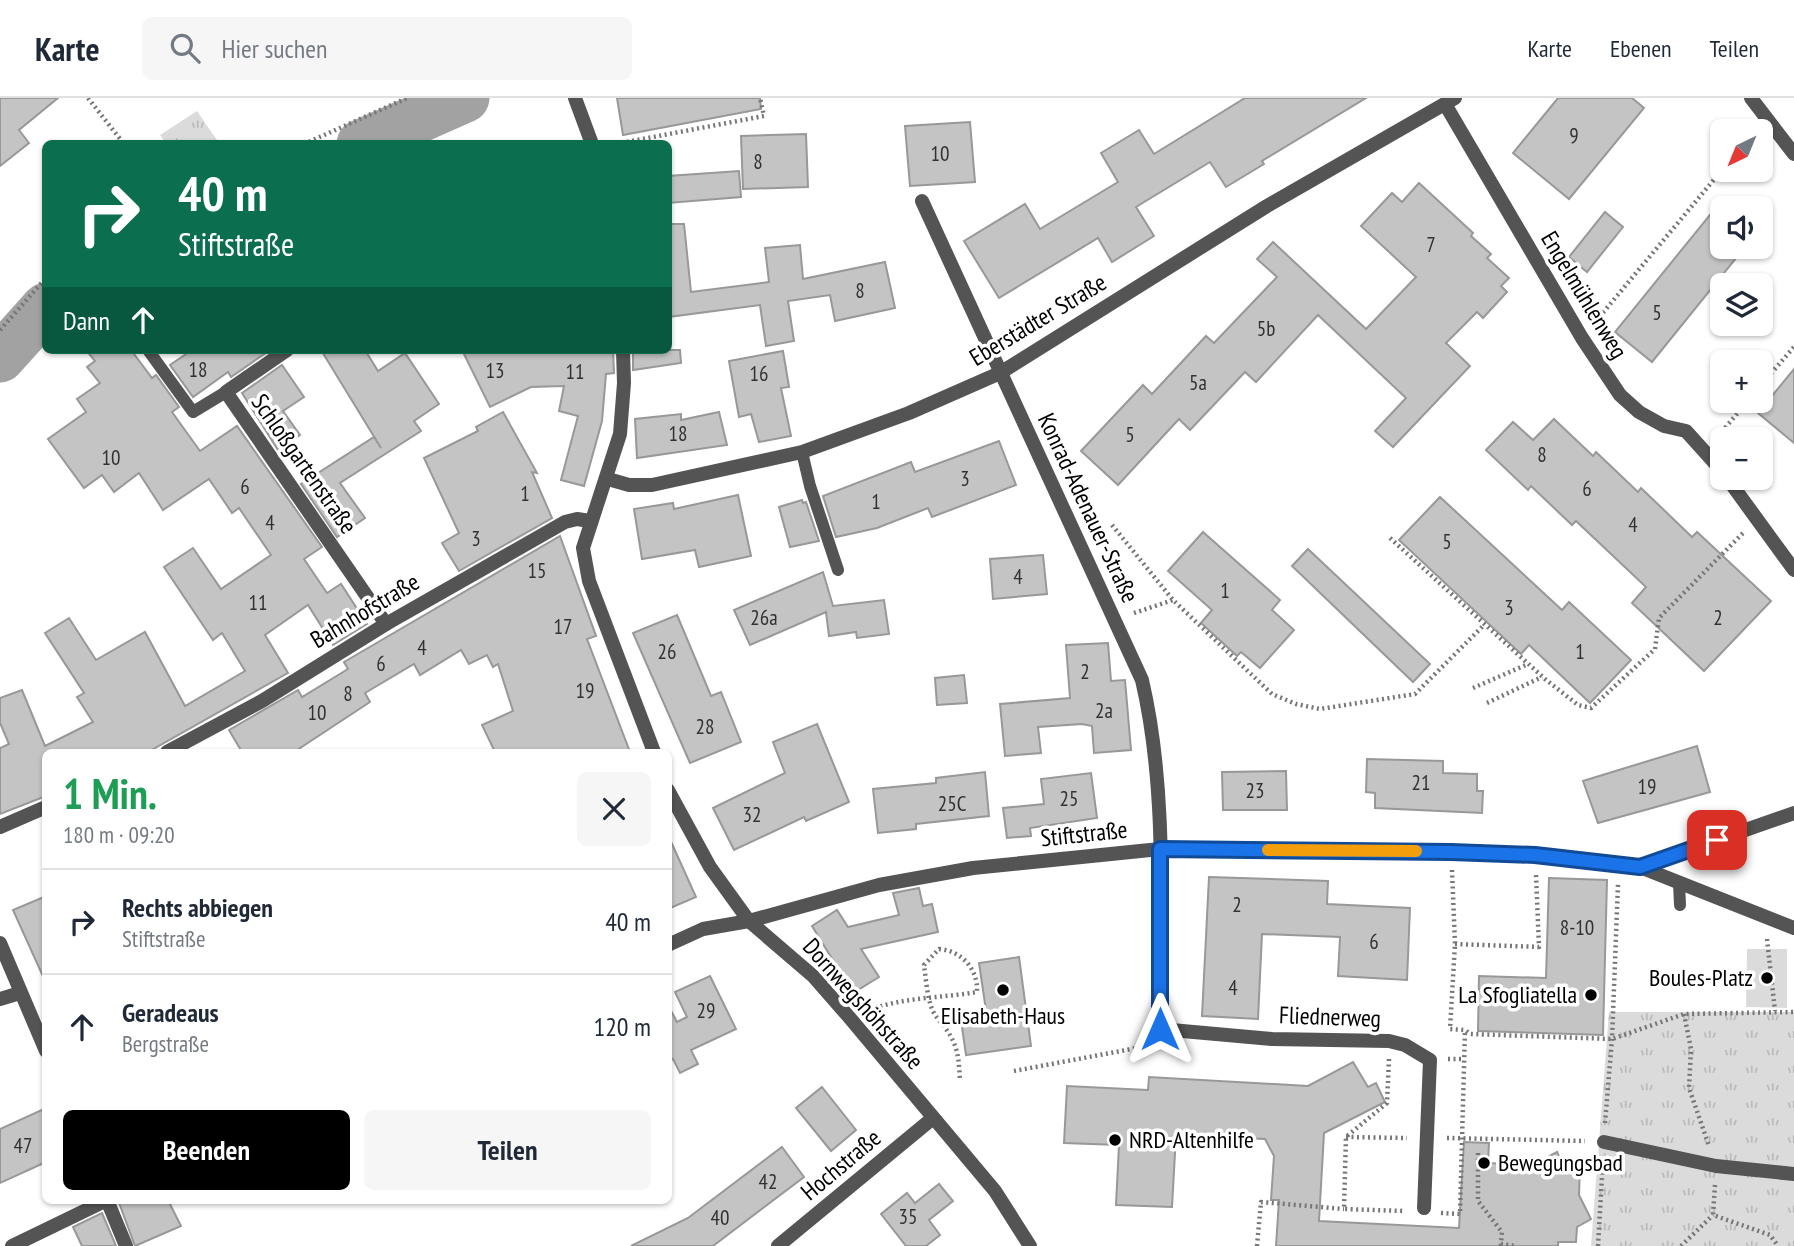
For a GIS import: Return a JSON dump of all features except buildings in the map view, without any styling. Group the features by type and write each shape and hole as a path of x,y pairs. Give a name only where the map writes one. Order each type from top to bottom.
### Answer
{"street":[{"path":"575,98 591,140"},
{"path":"1751,98 1794,155"},
{"name":"Engelmühlenweg","path":"1450,101 1532,254 1581,338 1620,395 1639,412 1664,426 1686,431 1710,455"},
{"name":"Eberstädter Straße","path":"608,479 629,485 653,485 802,452 909,413 1000,373 1267,206 1450,101"},
{"name":"Konrad-Adenauer-Straße","path":"922,201 1142,680 1150,714 1160,849"},
{"name":"Schloßgartenstraße","path":"281,354 226,392 386,624"},
{"path":"623,354 620,434 608,479 590,521 583,548 589,581 653,749"},
{"path":"1736,490 1794,570"},
{"name":"Bahnhofstraße","path":"173,749 262,701 386,624 565,522 577,519 590,521"},
{"name":"Dornwegshöhstraße","path":"672,797 710,867 749,921 813,976 849,1017 995,1191 1030,1246"},
{"path":"0,827 42,809"},
{"path":"1640,867 1794,813"},
{"path":"1160,849 1160,1029"},
{"name":"Stiftstraße","path":"672,942 703,929 749,921 892,883 973,868 1160,849 1535,855 1640,867"},
{"path":"1640,867 1794,928"},
{"path":"0,943 42,1042"},
{"path":"0,999 20,993"},
{"name":"Fliednerweg","path":"1160,1029 1272,1039 1390,1041 1405,1045 1430,1060 1427,1138 1429,1210"},
{"name":"Hochstraße","path":"778,1246 933,1118"},
{"path":"1604,1142 1716,1166 1794,1174"},
{"path":"12,1246 101,1204"},
{"path":"108,1204 126,1246"}],"lane":[{"path":"151,354 193,412 226,392"},
{"path":"802,452 810,486 838,570"},
{"path":"1679,883 1680,905"}],"path":[{"path":"88,98 121,140"},
{"path":"313,140 407,98"},
{"path":"637,140 764,116 760,98"},
{"path":"1581,338 1712,182"},
{"path":"0,330 42,283"},
{"path":"1773,371 1794,347"},
{"path":"1706,450 1738,413"},
{"path":"1390,538 1542,677 1578,705 1591,708 1655,649 1659,618 1725,547 1758,520"},
{"path":"1112,525 1173,600 1272,694 1320,709 1415,694 1483,625"},
{"path":"1116,619 1173,600"},
{"path":"1473,688 1528,664"},
{"path":"1487,703 1542,677"},
{"path":"1451,852 1455,944 1450,1029 1465,1030 1470,1034 1612,1039 1684,1014 1794,1012"},
{"path":"1455,944 1539,947 1535,855"},
{"path":"1598,1246 1612,1039 1619,865"},
{"path":"1765,918 1775,1011"},
{"path":"849,1017 883,1005 930,1000 978,992 978,977 971,966 943,949 931,954 924,965 930,1000 932,1009 951,1037 958,1054 960,1080"},
{"path":"1681,1246 1713,1215 1716,1166 1689,1088 1691,1049 1684,1014"},
{"path":"1014,1071 1137,1048 1160,1029"},
{"path":"1429,1210 1461,1214 1465,1030"},
{"path":"1344,1209 1346,1137 1387,1103 1390,1041"},
{"path":"1346,1137 1604,1142"},
{"path":"1478,1153 1478,1201 1502,1232 1501,1244 1515,1245"},
{"path":"1257,1246 1261,1202 1409,1211"},
{"path":"1713,1215 1770,1235 1778,1246"}],"green space":[{"path":"197,111 217,140 164,140 160,135"},
{"name":"Boules-Platz","path":"1747,949 1787,949 1787,1008 1746,1007"},
{"path":"1609,1012 1794,1012 1794,1246 1591,1246"}],"waterway":[{"path":"370,140 465,98"},
{"path":"0,358 42,311"}],"slow traffic":[{"path":"1268,850 1416,851"}],"place":[{"name":"Boules-Platz","path":"1767,978"},
{"name":"Elisabeth-Haus","path":"1003,990"},
{"name":"La Sfogliatella","path":"1591,995"},
{"name":"NRD-Altenhilfe","path":"1115,1140"},
{"name":"Bewegungsbad","path":"1484,1163"}],"route":[{"path":"1160,1029 1160,849 1535,855 1640,867 1717,840"}]}
